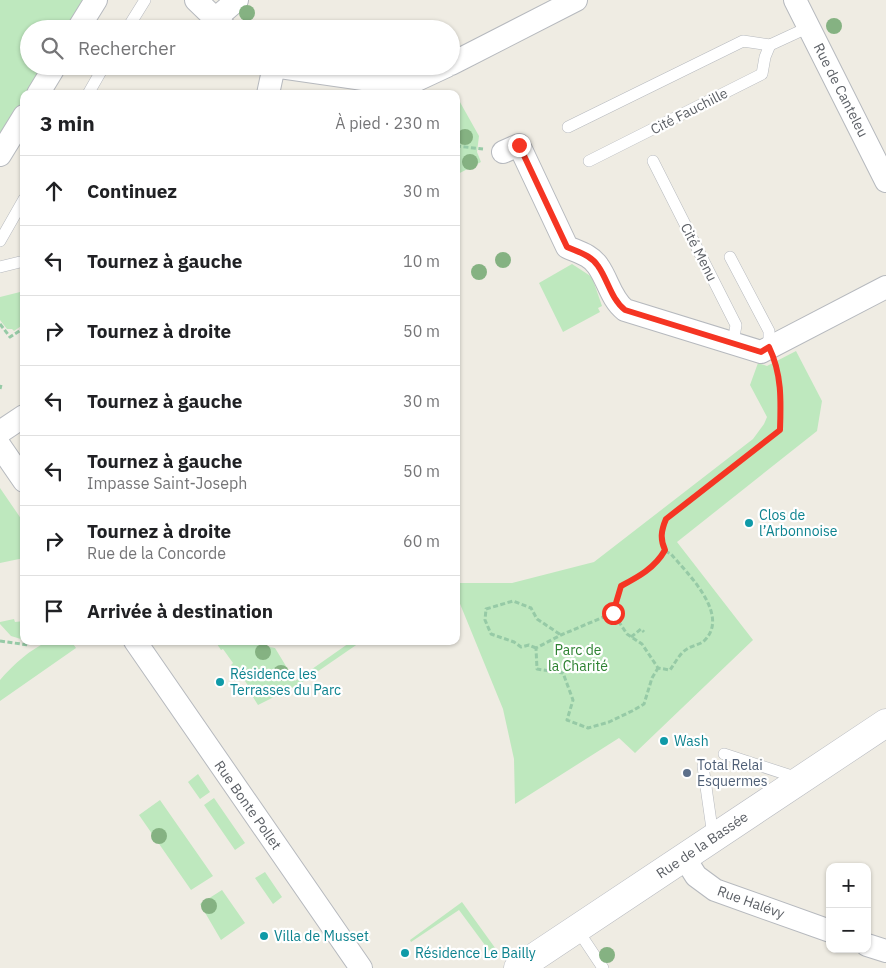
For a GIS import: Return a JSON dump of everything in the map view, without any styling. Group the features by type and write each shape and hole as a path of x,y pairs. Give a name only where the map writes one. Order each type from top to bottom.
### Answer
{"street":[{"path":"84,20 96,0"},
{"path":"196,0 216,20"},
{"path":"223,20 237,0"},
{"path":"460,59 576,0"},
{"name":"Rue de Canteleu","path":"795,0 886,181"},
{"path":"40,90 50,75"},
{"path":"269,90 272,75"},
{"path":"336,75 398,84 417,80 427,75"},
{"path":"0,155 20,122"},
{"path":"503,152 519,145 567,247 587,255 598,264 618,305 625,310 761,352 886,287"},
{"path":"0,432 20,419"},
{"path":"0,446 20,475"},
{"name":"Rue Bonte Pollet","path":"138,645 360,968"},
{"name":"Rue de la Bassée","path":"518,968 886,723"},
{"name":"Rue Halévy","path":"684,857 696,876 715,890 826,930"},
{"path":"871,945 886,951"}],"lane":[{"path":"133,20 145,0"},
{"path":"568,128 743,41 770,45 809,27"},
{"name":"Cité Fauchille","path":"590,161 762,74 765,57 770,45"},
{"path":"90,90 99,75"},
{"name":"Cité Menu","path":"653,161 736,325 733,343"},
{"path":"0,242 20,206"},
{"path":"730,257 769,331 769,347"},
{"path":"0,267 20,262"},
{"path":"724,754 802,779"},
{"path":"703,766 714,837"},
{"path":"577,929 603,968"}],"path":[{"path":"460,147 503,152"},
{"path":"0,324 9,340 20,331"},
{"path":"613,613 627,634 642,644 658,668 670,670 686,649 704,641 710,632 713,617 708,603 697,586 665,550 661,530 666,519 780,430 781,394 776,361 769,347"},
{"path":"613,613 621,586 648,570 661,558 665,550"},
{"path":"536,648 529,645 521,647 514,642 491,634 485,620 486,609 513,601 532,608 538,619 561,635"},
{"path":"536,648 613,613"},
{"path":"631,637 641,629 644,632"},
{"path":"0,641 20,644"},
{"path":"536,648 538,669 563,673 573,700 567,720 588,728 608,722 644,704 652,678 658,668"}],"green space":[{"path":"0,0 86,0 74,20 20,20 20,75 39,75 29,90 20,90 20,106 0,138"},
{"path":"460,102 479,136 477,152 481,162 460,173"},
{"path":"572,264 592,277 602,306 598,308 600,312 563,332 539,283"},
{"path":"20,292 20,327 14,331 7,329 0,320 0,297"},
{"name":"Parc de la Charité","path":"796,351 822,401 817,431 677,542 753,640 635,753 619,738 515,804 514,759 503,709 460,604 460,583 512,583 594,562 753,439 767,417 750,385 758,363 767,366"},
{"path":"0,488 20,517 20,559 0,563"},
{"path":"14,619 15,622 20,621 20,639 11,636 0,622"},
{"path":"42,645 74,645 76,648 0,701 0,680 22,658"},
{"path":"218,645 258,645 275,648 295,681 346,645 356,645 298,685 258,705 243,678 240,679 231,665 233,663 223,649 221,650"},
{"path":"198,774 210,792 200,799 188,782"},
{"path":"214,798 245,843 235,850 204,805"},
{"path":"160,800 213,876 191,890 139,815"},
{"path":"265,872 282,897 273,904 255,878"},
{"path":"222,890 245,923 221,940 200,904"},
{"path":"462,902 498,952 493,956 459,910 411,942 410,940"}],"place":[{"name":"Clos de l’Arbonnoise","path":"749,523"},
{"name":"Résidence les Terrasses du Parc","path":"220,682"},
{"name":"Wash","path":"664,741"},
{"name":"Total Relai Esquermes","path":"687,773"},
{"name":"Villa de Musset","path":"264,936"},
{"name":"Résidence Le Bailly","path":"405,953"}],"route":[{"path":"519,145 567,247 587,255 598,264 618,305 625,310 761,352 769,347 776,361 781,394 780,430 666,519 661,530 665,550 661,558 648,570 621,586 613,613"}]}
